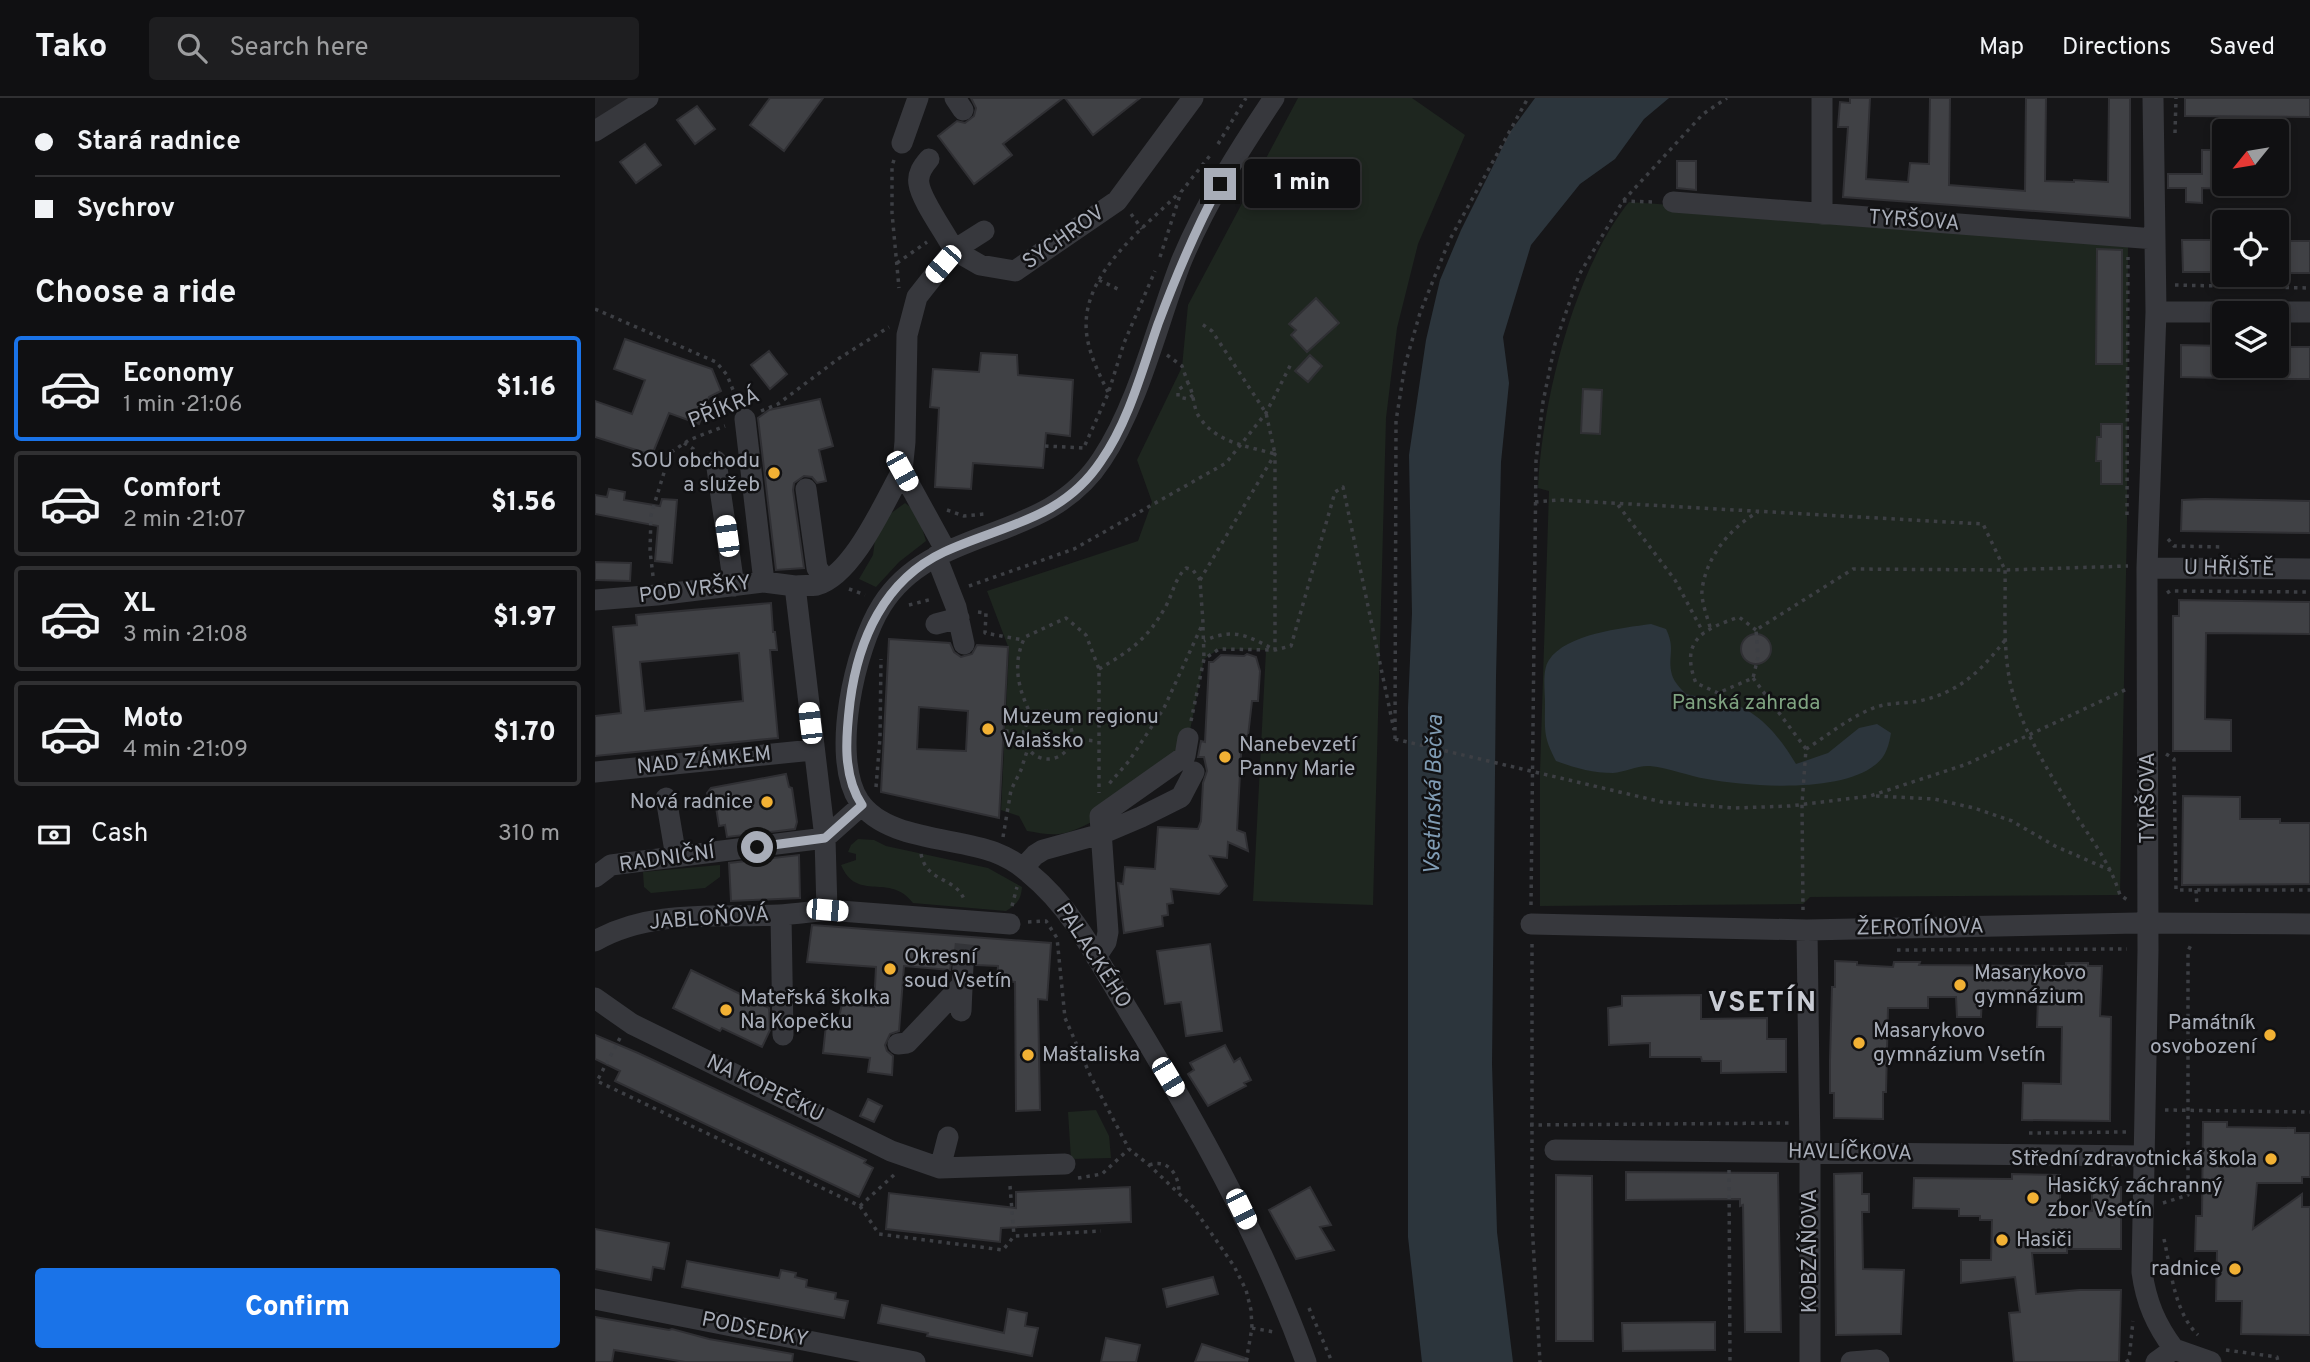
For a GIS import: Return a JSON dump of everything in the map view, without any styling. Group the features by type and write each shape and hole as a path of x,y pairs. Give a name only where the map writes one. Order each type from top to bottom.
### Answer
{"street":[{"path":"595,131 648,98"},
{"name":"SYCHROV","path":"954,250 980,265 1016,271 1118,201 1193,98"},
{"path":"825,838 869,800 852,786 847,739 854,677 873,647 878,612 907,576 941,554 1037,517 1067,497 1102,461 1116,435 1193,235 1220,184 1274,98"},
{"path":"1822,98 1822,214"},
{"name":"TYRŠOVA","path":"2153,98 2155,312 2147,568 2148,923 2142,1272 2151,1310 2160,1331 2174,1349"},
{"path":"902,143 922,99"},
{"path":"929,159 921,168 919,184 924,198 954,250"},
{"name":"TYRŠOVA","path":"1673,202 2155,239"},
{"path":"806,489 817,568 830,579 841,571 863,540 902,471 905,442 906,305 916,297 954,250 984,232"},
{"path":"2155,312 2310,312"},
{"path":"743,414 764,582"},
{"path":"711,459 734,586"},
{"path":"902,471 941,554 964,644"},
{"name":"U HŘIŠTĚ","path":"2147,568 2310,569"},
{"name":"POD VRŠKY","path":"595,600 764,582 795,586 817,585 830,579"},
{"path":"795,586 825,838 827,910"},
{"path":"936,624 959,618"},
{"path":"1096,957 1106,942 1108,932 1101,816 1185,756 1189,730"},
{"name":"NAD ZÁMKEM","path":"595,772 813,750"},
{"path":"1029,862 1043,850 1101,834 1181,797 1194,772"},
{"path":"666,798 676,857"},
{"name":"PALACKÉHO","path":"869,800 881,821 897,829 1029,862 1096,957 1178,1093 1241,1209 1275,1282 1306,1362"},
{"name":"RADNIČNÍ","path":"595,877 611,865 825,838"},
{"name":"JABLOŇOVÁ","path":"595,941 611,932 659,918 781,915 827,910 967,930 1010,924"},
{"path":"781,915 783,1035"},
{"name":"ŽEROTÍNOVA","path":"1531,924 1807,930 2148,923 2310,924"},
{"name":"KOBZÁŇOVA","path":"1807,930 1810,1362"},
{"path":"961,1011 964,965"},
{"path":"898,1044 907,1043 961,986"},
{"name":"NA KOPEČKU","path":"595,999 632,1024 891,1151 940,1168 1065,1164"},
{"path":"940,1168 948,1137"},
{"name":"HAVLÍČKOVA","path":"1555,1150 2145,1156"},
{"name":"PODSEDKY","path":"595,1299 915,1362"},
{"path":"2156,1362 2174,1349 2213,1351"},
{"path":"1851,1362 1879,1362"}],"path":[{"path":"1108,394 1087,340 1086,316 1099,280 1111,262 1181,192 1207,161 1246,98"},
{"path":"1395,739 1396,421 1405,365 1420,313 1450,241 1528,98"},
{"path":"1540,1362 1532,1223 1530,1125 1535,502 1542,402 1555,344 1579,275 1623,201 1703,114 1727,98"},
{"path":"902,143 892,166 892,213 897,263 906,305"},
{"path":"1078,457 1108,394 1124,343 1157,264 1181,192"},
{"path":"1623,201 1673,202"},
{"path":"1128,210 1142,229"},
{"path":"897,263 944,230"},
{"path":"2127,521 2128,237"},
{"path":"1099,280 1122,291"},
{"path":"2155,284 2310,288"},
{"name":"PŘÍKRÁ","path":"657,595 650,551 651,515 670,453 684,443 743,414 778,404 906,305"},
{"path":"595,309 716,362 727,375 743,414"},
{"path":"1199,322 1212,331 1266,413 1275,454 1275,650"},
{"path":"1151,343 1182,366 1197,414 1213,432 1231,444 1275,454"},
{"path":"905,606 919,604 1017,571 1074,549 1226,463 1266,413 1292,362"},
{"path":"1188,383 1178,390 1178,397 1188,399 1193,395"},
{"path":"684,443 711,459"},
{"path":"1045,446 1084,448"},
{"path":"1200,580 1275,454"},
{"path":"1204,659 1219,649 1275,650 1291,646 1335,492 1343,486 1395,739"},
{"path":"1535,502 1559,500 1983,524 2005,570 2006,639 2015,701 2029,736 2113,872 2120,895"},
{"path":"1618,505 1675,580 1703,632"},
{"path":"942,509 964,516 993,512"},
{"path":"1710,627 1701,592 1709,564 1728,535 1744,520 1759,512"},
{"path":"2168,539 2174,546 2229,547"},
{"path":"1756,630 1853,569 2005,570 2126,566 2127,555"},
{"path":"1099,669 1133,649 1156,622 1178,576 1186,568 1193,570 1200,580 1204,659 1189,730"},
{"path":"830,579 870,597"},
{"path":"2162,597 2170,591 2310,592"},
{"path":"959,618 970,611 986,613 985,633 1023,640"},
{"path":"1753,678 1718,692 1696,683 1689,665 1692,648 1710,627 1739,617 1756,630 1758,657 1753,678 1806,750 1802,804 1803,904"},
{"path":"1032,717 1017,680 1017,664 1023,640 1038,629 1066,618 1086,635 1099,669 1099,795 1129,761 1164,708 1203,622"},
{"path":"1204,641 1232,632 1249,636 1275,650"},
{"path":"1806,750 1851,718 1874,707 1943,694 1966,682 1984,667 2006,639"},
{"path":"869,800 881,716 873,647"},
{"path":"1870,796 1967,764 2125,689"},
{"path":"1003,837 1011,790 1028,748 1024,732 1032,717 1048,711 1056,712 1069,722 1072,739 1070,747 1058,758 1041,758 1028,748"},
{"path":"1005,732 1024,732"},
{"path":"1072,739 1097,741"},
{"path":"1395,739 1662,802 1734,808 1870,796 1934,799 1974,808 2012,821 2055,846 2113,872"},
{"path":"2164,753 2174,759 2176,890 2310,890"},
{"path":"993,834 1003,837 1029,862"},
{"path":"921,849 921,858 931,874 958,888 963,894 967,930"},
{"path":"2196,890 2197,912"},
{"path":"1010,924 1046,921 1057,938 1065,1018 1091,1077 1129,1149 1193,1207 1234,1266 1246,1290 1251,1310 1252,1328 1246,1362"},
{"path":"2163,1214 2163,1203 2188,1195 2188,951 2189,944 2195,941"},
{"path":"1892,950 2137,949"},
{"path":"621,1036 597,1081 860,1206 879,1234 1003,1250 1014,1236 1010,1180"},
{"path":"2146,1110 2310,1112"},
{"path":"1530,1125 1801,1123"},
{"path":"860,1206 911,1158"},
{"path":"1149,1165 1157,1162 1171,1170 1178,1179 1179,1192"},
{"path":"1014,1236 1101,1231"},
{"path":"2163,1235 2173,1283 2188,1325 2213,1351 2277,1357 2278,1362"},
{"path":"1252,1328 1276,1332"}],"shaded area":[{"path":"595,98 630,98 595,120"}],"green space":[{"path":"1298,98 1412,98 1465,135 1418,244 1397,328 1386,418 1373,905 1253,901 1266,650 1219,649 1204,659 1185,756 1094,821 1065,833 1046,834 1027,831 1019,816 1001,810 1009,649 987,591 1138,541 1152,502 1137,460 1182,367 1188,305"},
{"name":"Panská zahrada","path":"1629,202 2128,237 2127,521 2120,895 1810,897 1803,904 1540,906 1540,772 1549,491 1538,488 1541,454 1554,377 1577,299 1609,230"},
{"path":"905,503 917,512 926,541 899,562 876,587 859,579 873,555 876,532 890,514"},
{"path":"858,839 874,840 886,846 988,868 1022,887 1021,895 1016,904 1006,911 913,903 894,889 865,886 848,876 841,865 856,860 856,854 848,852"},
{"path":"720,865 720,877 705,888 651,893 644,887 643,872"},
{"path":"1096,1110 1109,1136 1111,1158 1071,1159 1068,1112"}],"water":[{"name":"Vsetínská Bečva","path":"1535,98 1669,98 1644,119 1615,159 1580,184 1531,245 1503,337 1509,383 1501,462 1492,1064 1497,1232 1513,1362 1422,1362 1408,1237 1408,707 1412,613 1409,455 1426,340 1440,280 1461,230 1510,132"},
{"path":"1651,624 1666,629 1671,648 1672,675 1686,694 1724,701 1747,710 1775,734 1796,764 1828,753 1859,728 1877,724 1891,733 1884,755 1879,762 1859,774 1840,780 1794,786 1725,782 1650,766 1613,773 1598,772 1556,761 1545,727 1545,675 1549,660 1557,651 1581,638 1610,630"}],"building":[{"path":"770,98 823,98 784,151 750,125"},
{"path":"971,98 1063,98 1003,144 1012,155 974,184 938,136 957,121 965,123 974,116 976,108"},
{"path":"1065,98 1140,98 1093,135"},
{"path":"1850,98 1870,98 1866,179 1908,182 1910,163 1929,164 1930,98 1950,98 1949,185 2025,191 2026,98 2046,98 2045,181 2108,182 2109,98 2130,98 2130,218 1843,197 1848,127 1838,127 1840,102 1850,103"},
{"path":"2185,98 2310,98 2310,117 2185,116"},
{"path":"697,106 715,129 695,144 677,120"},
{"path":"645,144 661,165 636,183 620,162"},
{"path":"2202,150 2212,150 2212,188 2202,188 2202,203 2186,202 2186,188 2168,188 2168,174 2202,174"},
{"path":"1677,161 1696,161 1696,190 1677,188"},
{"path":"2182,240 2212,240 2212,272 2183,272"},
{"path":"2289,241 2310,241 2310,273 2289,273"},
{"path":"2097,249 2122,250 2122,364 2096,364"},
{"path":"1316,298 1339,323 1307,352 1291,335 1296,330 1289,324"},
{"path":"625,339 712,369 721,391 709,397 699,424 669,413 652,455 595,437 595,401 632,414 645,380 614,369"},
{"path":"2181,345 2212,346 2212,378 2181,377"},
{"path":"2289,347 2310,347 2310,379 2277,379 2289,378"},
{"path":"769,351 787,374 770,389 751,365"},
{"path":"981,353 1017,355 1018,375 1073,380 1070,436 1046,433 1043,468 973,463 971,489 935,487 939,408 930,407 933,369 979,372"},
{"path":"1310,355 1322,366 1308,382 1295,371"},
{"path":"1583,389 1602,390 1600,434 1581,433"},
{"path":"820,399 833,446 819,450 826,481 817,483 812,477 804,476 794,483 793,490 804,568 776,570 758,418 769,410"},
{"path":"2101,424 2122,424 2122,484 2101,484 2101,461 2096,461 2097,437 2101,437"},
{"path":"609,489 625,492 624,500 660,506 662,499 677,500 672,563 655,561 658,526 595,514 595,495 607,497"},
{"path":"2182,500 2310,501 2310,533 2181,531"},
{"path":"595,562 631,563 630,581 595,580"},
{"path":"2179,600 2310,602 2310,634 2206,633 2205,719 2231,720 2231,751 2173,751 2173,616 2179,616"},
{"path":"771,603 777,650 770,650 778,738 595,756 595,716 621,713 613,627 637,625 636,615","holes":["739,653 743,701 645,711 640,662"]},
{"path":"1756,634 1767,638 1771,649 1767,660 1756,664 1745,660 1741,649 1745,638"},
{"path":"889,639 950,643 954,652 961,657 972,654 977,645 1008,647 999,818 881,792","holes":["919,707 968,711 966,751 917,749"]},
{"path":"1247,654 1256,657 1260,671 1258,701 1252,701 1248,736 1242,736 1237,830 1245,833 1248,851 1228,842 1227,858 1210,856 1227,886 1219,894 1171,889 1173,903 1167,904 1168,915 1162,916 1163,926 1124,933 1118,883 1123,884 1125,867 1155,869 1158,827 1198,829 1201,821 1203,783 1207,771 1204,757 1198,757 1201,741 1205,742 1209,662 1221,655"},
{"path":"786,774 789,787 792,788 797,822 795,829 727,837 725,825 719,826 716,807 709,808 707,793 711,788"},
{"path":"2183,796 2240,797 2240,819 2280,819 2280,823 2310,823 2310,884 2182,885"},
{"path":"799,855 800,898 731,901 729,863"},
{"path":"812,925 1051,943 1047,1000 1038,999 1040,1110 1016,1111 1015,982 997,981 998,966 976,965 974,958 964,952 952,957 950,970 904,966 899,1031 890,1034 885,1045 893,1056 892,1075 868,1072 870,1058 823,1053 826,1025 837,1026 842,1004 874,1007 876,967 807,962"},
{"path":"1210,944 1222,1031 1186,1036 1181,1002 1165,1004 1157,951"},
{"name":"Masarykovo gymnázium Vsetín","path":"1835,961 1893,967 1894,962 1920,962 1919,965 2066,966 2066,963 2088,963 2088,966 2102,966 2100,1016 2111,1017 2110,1121 2022,1120 2023,1083 2061,1084 2062,1027 2037,1027 2038,998 1982,997 1981,1017 1957,1017 1956,997 1928,997 1928,1008 1888,1008 1883,1119 1834,1118 1834,1093 1830,1093 1830,1060"},
{"name":"Mateřská školka Na Kopečku","path":"691,970 769,1008 770,1030 762,1047 722,1028 720,1031 673,1008"},
{"path":"1701,995 1701,1019 1767,1018 1767,1039 1786,1039 1786,1072 1721,1073 1721,1061 1702,1061 1701,1057 1650,1057 1650,1043 1609,1045 1608,1008 1622,1006 1622,996"},
{"path":"595,1035 866,1160 864,1163 873,1168 859,1197 615,1081 620,1071 595,1059"},
{"path":"1225,1045 1234,1062 1240,1058 1251,1080 1244,1083 1246,1086 1208,1106 1188,1074 1194,1070 1190,1063"},
{"path":"868,1099 882,1106 874,1122 860,1116"},
{"path":"2203,1122 2227,1122 2227,1127 2295,1128 2295,1133 2310,1133 2310,1177 2302,1177 2302,1183 2257,1183 2253,1229 2302,1194 2302,1207 2310,1207 2310,1335 2241,1334 2242,1301 2216,1301 2217,1251 2195,1251 2196,1216 2202,1216"},
{"path":"1626,1172 1778,1173 1781,1332 1745,1332 1743,1205 1740,1206 1740,1199 1626,1200"},
{"path":"1862,1173 1862,1194 1869,1194 1869,1212 1862,1212 1863,1269 1904,1270 1901,1334 1836,1335 1834,1174"},
{"path":"2012,1174 2060,1175 2060,1209 2075,1212 2092,1211 2092,1186 2121,1187 2121,1249 2067,1249 2067,1253 2032,1253 2036,1294 2121,1290 2119,1362 2014,1362 2009,1313 2020,1312 2015,1277 1961,1283 1961,1260 1991,1260 1992,1220 1980,1220 1980,1216 1959,1216 1959,1209 1913,1208 1914,1178 2012,1179"},
{"path":"1556,1175 1592,1176 1593,1341 1556,1341"},
{"path":"1130,1187 1131,1222 1001,1228 1000,1242 886,1229 889,1193 1016,1208 1016,1192"},
{"path":"1310,1187 1331,1225 1320,1227 1334,1250 1296,1259 1269,1210"},
{"path":"595,1229 669,1243 664,1269 653,1267 651,1280 595,1269"},
{"path":"687,1261 779,1278 781,1270 796,1273 795,1277 807,1280 806,1287 836,1293 835,1299 848,1301 844,1318 682,1287"},
{"path":"1213,1277 1218,1294 1167,1307 1163,1289"},
{"path":"882,1305 1004,1333 1008,1309 1027,1313 1025,1326 1038,1328 1032,1356 927,1336 928,1333 878,1323"},
{"path":"595,1317 672,1329 709,1339 793,1354 792,1362 685,1362 614,1350 612,1362 595,1362"},
{"path":"1715,1322 1715,1350 1623,1351 1622,1323"},
{"path":"1106,1338 1140,1345 1136,1362 1101,1362"},
{"path":"1202,1344 1248,1359 1247,1362 1195,1362"}],"tunnel":[{"path":"963,965 966,938"}],"place":[{"name":"SOU obchodu a služeb","path":"774,473"},
{"name":"Muzeum regionu Valašsko","path":"988,729"},
{"name":"Nanebevzetí Panny Marie","path":"1225,757"},
{"name":"Nová radnice","path":"767,802"},
{"name":"Okresní soud Vsetín","path":"890,969"},
{"name":"Masarykovo gymnázium","path":"1960,985"},
{"name":"Mateřská školka Na Kopečku","path":"726,1010"},
{"name":"Památník osvobození","path":"2270,1035"},
{"name":"Masarykovo gymnázium Vsetín","path":"1859,1043"},
{"name":"Maštaliska","path":"1028,1055"},
{"name":"Střední zdravotnická škola","path":"2271,1159"},
{"name":"Hasičký záchranný zbor Vsetín","path":"2033,1198"},
{"name":"Hasiči","path":"2002,1240"},
{"name":"radnice","path":"2235,1269"}],"district":[{"name":"VSETÍN","path":"1763,1004"}],"route":[{"path":"757,847 825,838 862,805 852,786 848,768 848,718 859,657 871,624 884,601 907,576 936,556 1037,517 1079,488 1094,472 1116,435 1143,369 1182,259 1220,184"}]}
